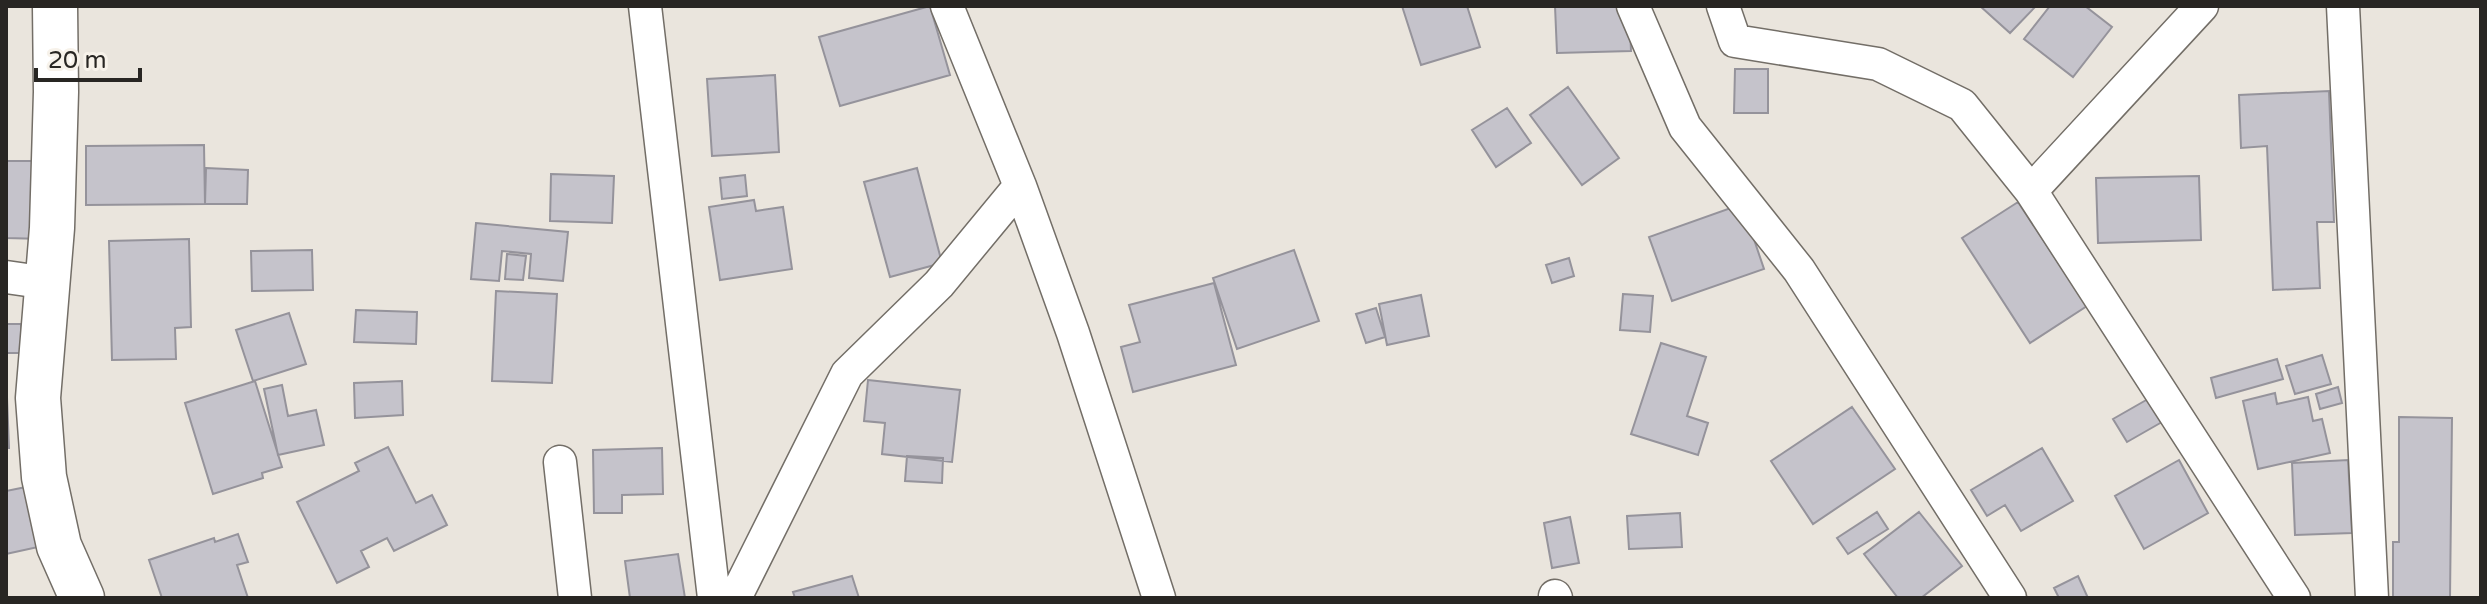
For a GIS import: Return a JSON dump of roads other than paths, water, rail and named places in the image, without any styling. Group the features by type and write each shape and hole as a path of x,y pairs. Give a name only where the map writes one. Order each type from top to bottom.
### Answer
{"street":[{"path":"55,6 56,92 27,280 44,477 59,546 82,598"},
{"path":"645,6 714,598"},
{"path":"947,6 1020,186 1073,333 1159,598"},
{"path":"1633,6 1685,127 1799,270 2010,598"},
{"path":"1723,6 1735,41 1878,64 1962,105 2031,191 2294,598"},
{"path":"2031,191 2202,6"},
{"path":"2343,6 2372,598"},
{"path":"735,598 847,374 939,284 1020,186"},
{"path":"560,462 575,598"}]}
